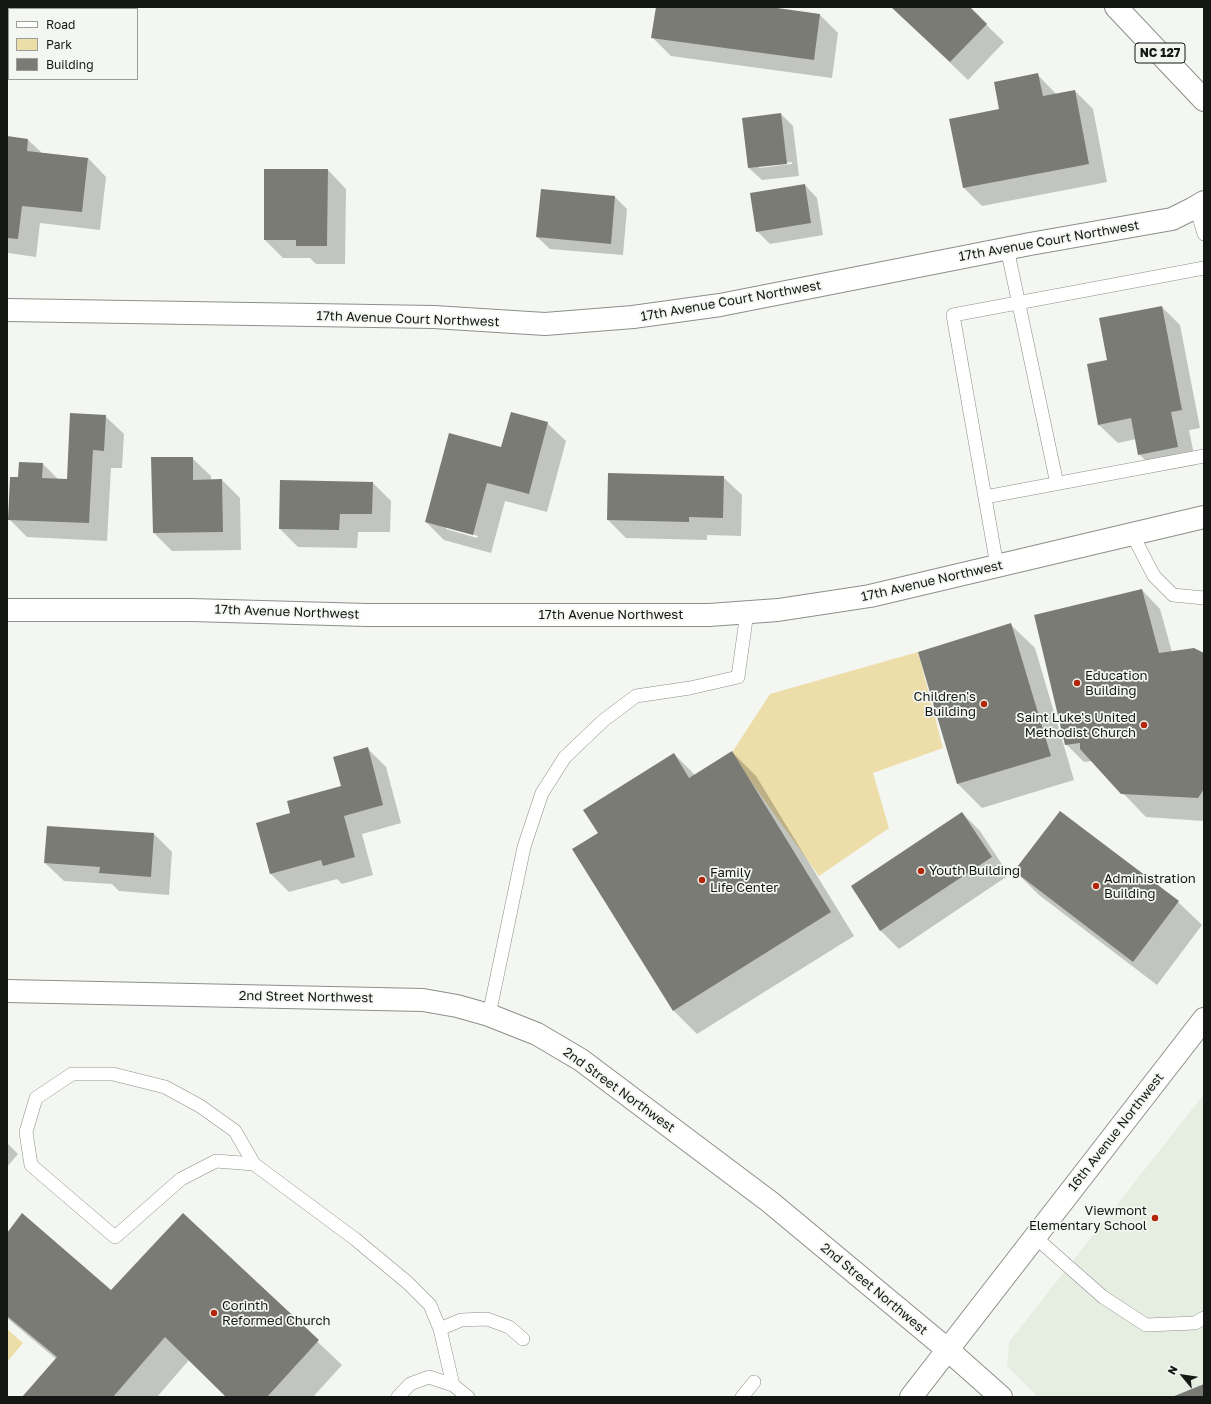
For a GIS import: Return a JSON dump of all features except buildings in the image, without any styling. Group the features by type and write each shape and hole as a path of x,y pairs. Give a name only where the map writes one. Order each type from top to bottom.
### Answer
{"street":[{"name":"NC 127","path":"1116,7 1204,100"},
{"name":"17th Avenue Court Northwest","path":"7,310 434,317 545,324 633,318 720,305 1008,248 1172,219 1200,204"},
{"name":"17th Avenue Northwest","path":"7,610 191,610 367,615 709,615 778,610 870,596 1204,517"},
{"name":"2nd Street Northwest","path":"7,991 424,1000 457,1006 489,1015 536,1034 581,1060 770,1202 948,1350 1001,1397"},
{"name":"16th Avenue Northwest","path":"911,1397 1204,1020"}],"lane":[{"path":"1200,204 1204,234"},
{"path":"1008,248 1056,484"},
{"path":"997,566 953,315 1204,268"},
{"path":"985,497 1204,456"},
{"path":"1132,534 1154,576 1173,595 1204,598"},
{"path":"489,1015 524,847 542,793 565,757 604,720 636,696 690,688 738,677 747,612"},
{"path":"254,1164 216,1161 181,1179 115,1237 31,1165 26,1132 36,1098 72,1074 113,1074 165,1087 200,1106 234,1131 254,1164 336,1224 408,1283 430,1305 440,1329 452,1385"},
{"path":"1035,1237 1102,1297 1146,1325 1195,1323 1204,1318"},
{"path":"440,1329 461,1320 487,1319 509,1327 523,1339"},
{"path":"398,1397 410,1384 429,1377 452,1385 468,1397"},
{"path":"742,1397 754,1382"}],"shaded area":[{"name":"Viewmont Elementary School","path":"1204,1094 1204,1397 1038,1397 1007,1366 1009,1342"}],"green space":[{"path":"918,652 943,748 873,773 889,828 819,876 731,754 770,694"},
{"path":"7,1329 23,1343 7,1362"}],"place":[{"name":"Education Building","path":"1077,683"},
{"name":"Children's Building","path":"984,704"},
{"name":"Saint Luke's United Methodist Church","path":"1144,725"},
{"name":"Youth Building","path":"921,871"},
{"name":"Family Life Center","path":"702,880"},
{"name":"Administration Building","path":"1096,886"},
{"name":"Viewmont Elementary School","path":"1155,1218"},
{"name":"Corinth Reformed Church","path":"214,1313"}]}
